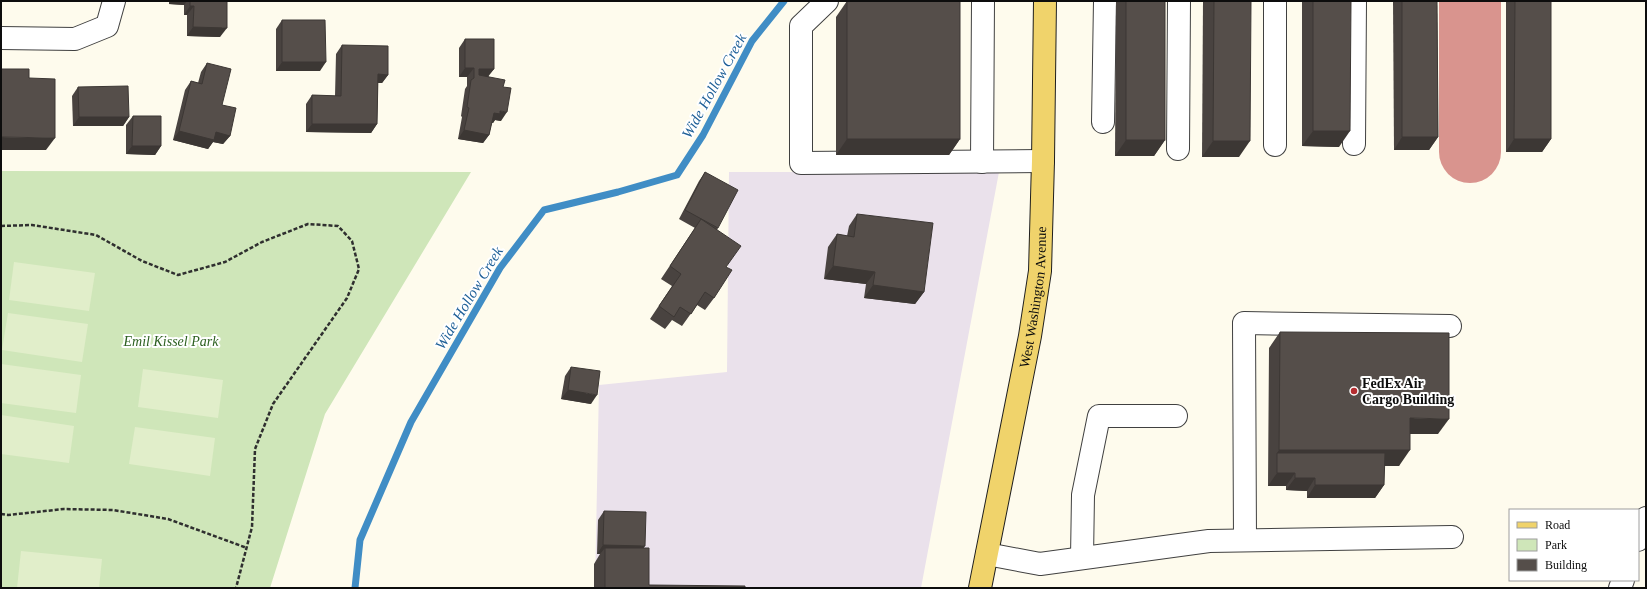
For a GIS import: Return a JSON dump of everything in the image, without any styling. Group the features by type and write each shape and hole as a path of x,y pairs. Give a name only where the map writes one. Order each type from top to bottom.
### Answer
{"main road":[{"name":"West Washington Avenue","path":"980,588 1030,336 1040,271 1045,1"}],"street":[{"path":"1,38 75,39 106,26 114,1"},
{"path":"827,1 800,26 800,163 1043,161"},
{"path":"982,1 982,162"},
{"path":"1103,122 1105,1"},
{"path":"1178,149 1179,1"},
{"path":"1275,1 1275,145"},
{"path":"1354,144 1355,1"},
{"path":"1245,540 1244,323 1450,326"},
{"path":"1082,558 1083,494 1099,416 1176,416"},
{"path":"1639,537 1646,518"},
{"path":"986,554 1040,564 1209,541 1452,538"}],"path":[{"path":"1,226 32,225 96,235 142,261 178,275 225,262 262,242 308,224 338,226 352,241 359,268 347,298 273,404 256,449 252,527 236,588"},
{"path":"1,514 8,515 64,509 113,510 168,519 247,548"}],"shaded area":[{"path":"729,172 999,172 921,588 595,588 599,385 727,372"}],"green space":[{"name":"Emil Kissel Park","path":"1,171 471,172 325,414 270,588 1,588"},
{"path":"14,262 95,273 89,311 9,300"},
{"path":"8,313 88,324 82,362 2,350"},
{"path":"1,364 81,375 76,413 1,403"},
{"path":"143,369 223,380 218,418 138,407"},
{"path":"1,415 74,426 69,463 1,454"},
{"path":"135,427 215,438 210,476 129,464"},
{"path":"21,551 102,559 99,588 17,588"}],"building":[{"path":"190,1 227,1 227,28 193,27 194,6 190,6"},
{"path":"847,1 960,1 960,139 847,139"},
{"path":"1126,1 1165,1 1165,140 1126,140"},
{"path":"1214,1 1251,1 1250,141 1213,141"},
{"path":"1313,1 1351,1 1350,131 1313,131"},
{"path":"1402,1 1437,1 1438,137 1402,137"},
{"path":"1515,1 1551,1 1551,139 1514,139"},
{"path":"282,20 325,20 326,62 282,62"},
{"path":"465,39 494,39 494,69 479,69 479,75 505,80 503,87 511,88 507,112 500,111 500,114 494,113 489,135 464,130 469,108 467,107 471,80 474,78 474,68 465,68"},
{"path":"342,45 388,46 388,75 378,74 377,124 312,124 312,95 341,96"},
{"path":"207,63 231,69 222,105 236,108 230,136 216,132 214,140 179,131 191,81 202,84"},
{"path":"1,69 29,69 29,78 55,79 55,138 1,137"},
{"path":"128,86 129,117 79,117 78,87"},
{"path":"133,116 161,116 161,146 132,146"},
{"path":"705,172 738,190 718,228 685,210"},
{"path":"857,214 933,223 924,292 873,285 875,272 833,266 837,234 854,237"},
{"path":"701,219 741,246 726,267 732,270 714,298 705,292 691,314 680,307 674,317 659,306 681,274 670,266"},
{"name":"FedEx Air Cargo Building","path":"1280,332 1449,333 1449,419 1410,418 1410,450 1279,450"},
{"path":"571,367 600,371 597,395 568,390"},
{"path":"1277,453 1385,453 1384,485 1315,485 1315,478 1295,478 1295,473 1277,473"},
{"path":"604,511 646,512 645,546 603,545"},
{"path":"605,548 649,548 649,585 745,586 745,588 605,588"}],"waterway":[{"name":"Wide Hollow Creek","path":"355,588 360,540 411,422 500,268 544,210 618,192 677,175 703,135 752,41 784,1"}],"taxiway":[{"path":"1470,1 1470,152"}],"place":[{"name":"FedEx Air Cargo Building","path":"1354,391"}]}
